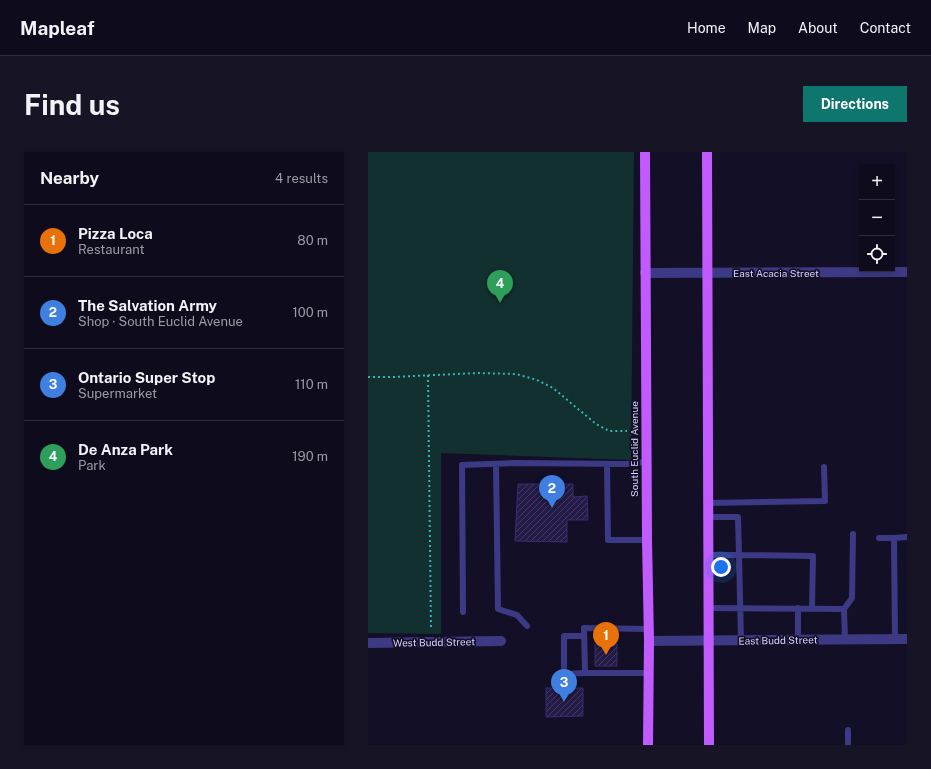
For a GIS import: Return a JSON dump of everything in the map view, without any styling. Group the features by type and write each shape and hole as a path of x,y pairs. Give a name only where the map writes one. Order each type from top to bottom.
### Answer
{"main road":[{"name":"South Euclid Avenue","path":"645,152 646,462 649,641 648,745"},
{"path":"707,152 709,745"}],"street":[{"name":"East Acacia Street","path":"645,273 907,272"},
{"name":"East Budd Street","path":"649,641 907,639"},
{"name":"West Budd Street","path":"368,642 501,641"}],"lane":[{"path":"463,612 462,465 514,463 626,464 646,462"},
{"path":"496,464 498,609 517,615 527,626"},
{"path":"607,464 608,540 647,540"},
{"path":"708,503 825,501 824,467"},
{"path":"708,517 738,517 741,641"},
{"path":"845,640 844,609 852,598 853,534"},
{"path":"879,538 907,537"},
{"path":"894,538 895,640"},
{"path":"708,555 813,556 812,608"},
{"path":"708,608 844,609"},
{"path":"798,608 798,640"},
{"path":"585,673 584,628 648,629"},
{"path":"584,636 564,636 564,674 648,673"},
{"path":"848,730 848,745"}],"path":[{"path":"368,377 478,372 516,374 537,380 553,388 596,424 609,431 627,431"},
{"path":"428,375 430,630"}],"green space":[{"path":"368,152 634,152 631,460 441,453 441,634 368,633"}],"building":[{"path":"518,484 573,484 573,497 587,496 588,520 567,520 567,542 515,541"},
{"path":"595,644 617,644 617,666 595,666"},
{"path":"546,688 583,688 583,716 546,717"}],"place":[{"name":"De Anza Park","path":"500,303"},
{"name":"The Salvation Army","path":"552,508"},
{"name":"Pizza Loca","path":"606,655"},
{"name":"Ontario Super Stop","path":"564,702"}]}
